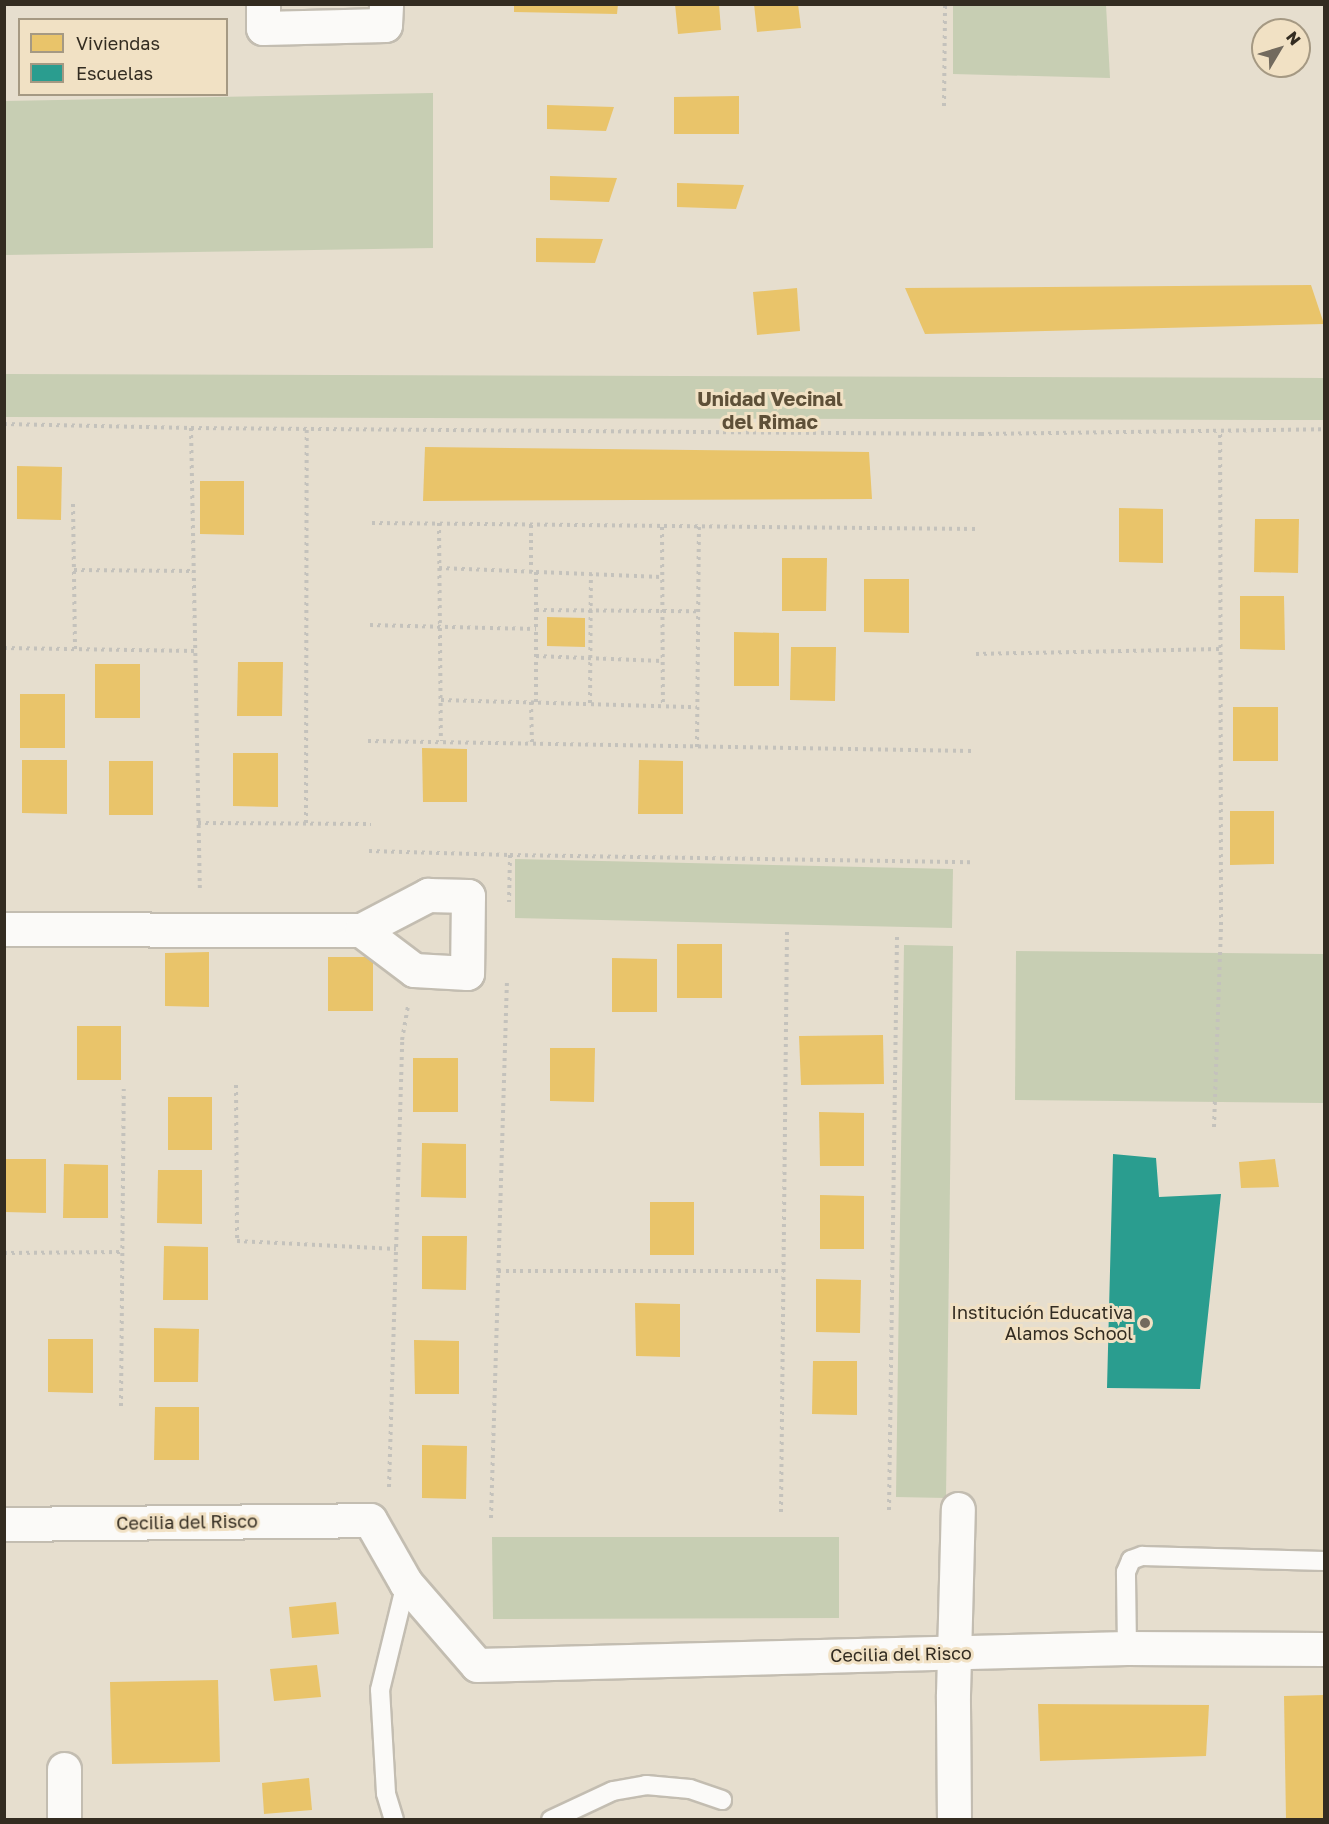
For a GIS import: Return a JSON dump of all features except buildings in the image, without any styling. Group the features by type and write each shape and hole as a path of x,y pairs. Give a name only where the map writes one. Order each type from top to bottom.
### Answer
{"street":[{"path":"263,4 263,27 385,25 386,4"},
{"path":"4,929 361,930 428,895 468,896 467,973 414,970 361,930"},
{"path":"379,1508 406,1583"},
{"name":"Cecilia del Risco","path":"4,1524 379,1508"},
{"path":"954,1820 954,1653 958,1509"},
{"name":"Cecilia del Risco","path":"406,1583 477,1665 1127,1648 1324,1649"},
{"path":"64,1769 64,1820"}],"lane":[{"path":"1127,1648 1126,1572 1131,1560 1142,1556 1324,1561"},
{"path":"394,1820 386,1793 380,1690 406,1583"},
{"path":"551,1820 613,1791 646,1785 690,1789 722,1800"}],"path":[{"path":"944,106 945,4"},
{"path":"4,424 191,428 981,434 1324,429"},
{"path":"191,428 201,930"},
{"path":"306,823 307,428"},
{"path":"1214,1127 1221,925 1220,431"},
{"path":"73,504 75,649"},
{"path":"372,523 978,529"},
{"path":"439,523 441,741"},
{"path":"531,525 531,572"},
{"path":"697,747 699,526"},
{"path":"662,527 663,706"},
{"path":"439,568 661,577"},
{"path":"74,570 194,571"},
{"path":"532,742 537,629 536,572"},
{"path":"590,703 591,574"},
{"path":"536,610 698,611"},
{"path":"370,626 537,629"},
{"path":"4,648 196,651"},
{"path":"976,654 1220,649"},
{"path":"536,656 662,661"},
{"path":"441,700 697,707"},
{"path":"368,741 532,742 972,752"},
{"path":"198,823 371,824"},
{"path":"369,851 971,862"},
{"path":"508,910 510,855"},
{"path":"781,1512 788,932"},
{"path":"889,1510 897,936"},
{"path":"491,1518 507,968"},
{"path":"379,1508 396,1249 402,1040 414,970"},
{"path":"236,1085 237,1241 396,1249"},
{"path":"121,1406 124,1089"},
{"path":"4,1253 123,1252"},
{"path":"498,1271 784,1271"}],"green space":[{"path":"953,5 1106,5 1110,78 953,74"},
{"path":"433,93 433,248 5,255 5,101"},
{"path":"5,374 1324,378 1324,420 5,417"},
{"path":"515,859 953,869 952,928 515,918"},
{"path":"904,945 953,946 946,1498 896,1497"},
{"path":"1016,951 1324,954 1324,1103 1015,1100"},
{"path":"492,1537 839,1537 839,1618 493,1619"}],"place":[{"name":"Institución Educativa Alamos School","path":"1145,1323"}],"district":[{"name":"Unidad Vecinal del Rimac","path":"770,410"}]}
